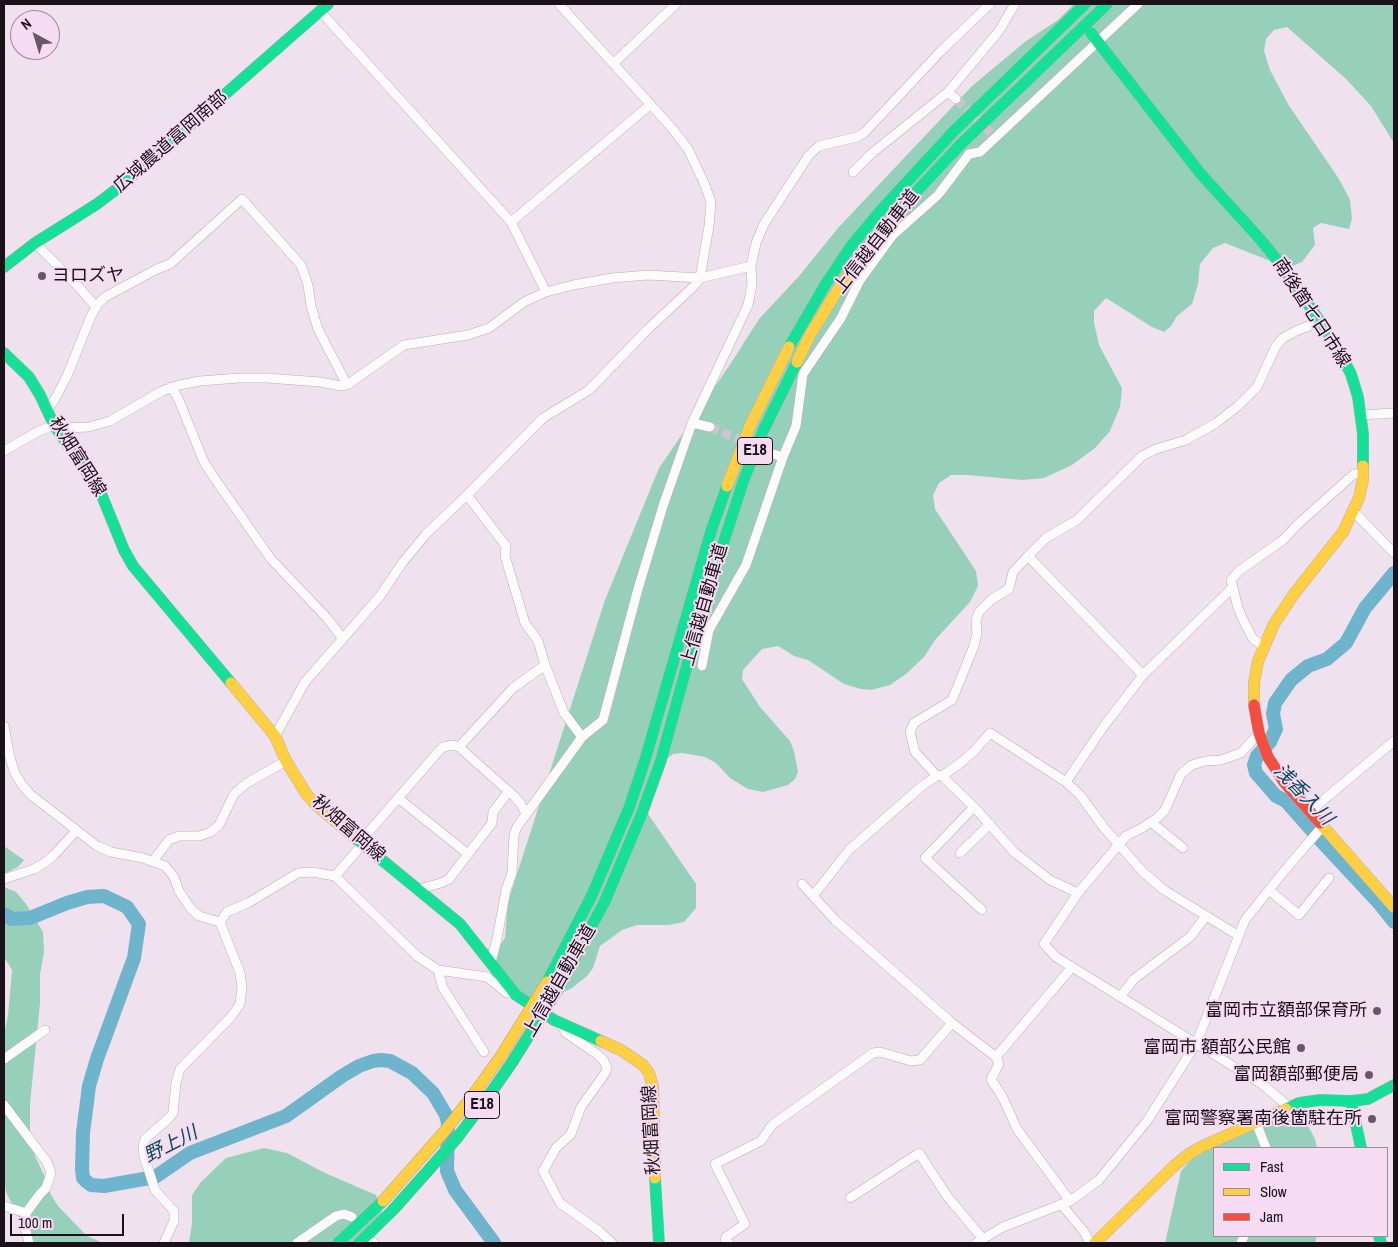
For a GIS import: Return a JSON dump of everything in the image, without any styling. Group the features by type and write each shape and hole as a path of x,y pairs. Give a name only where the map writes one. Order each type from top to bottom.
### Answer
{"main road":[{"name":"上信越自動車道","path":"338,1243 383,1201 438,1139 473,1095 547,982 592,895 629,808 645,760 706,549 730,478 750,426 772,378 824,285 882,209 954,132 1084,4"},
{"name":"上信越自動車道","path":"359,1243 393,1210 438,1160 485,1102 558,989 604,901 642,813 661,760 705,600 743,482 767,424 810,335 842,284 891,219 960,145 1107,4"},
{"name":"広域農道富岡南部","path":"4,267 35,243 97,204 118,188 324,7"},
{"name":"南後箇七日市線","path":"1095,37 1200,173 1270,252 1321,322 1351,374 1358,397 1363,434 1363,473 1359,498 1343,532 1287,604 1274,624 1263,646 1256,671 1253,697 1260,736 1268,755 1284,782 1308,812 1317,833 1378,887 1394,907"},
{"name":"秋畑富岡線","path":"4,353 29,377 54,425 100,491 124,550 133,566 275,736 286,761 307,795 317,806 460,924 511,990 561,1024 621,1050 643,1065 653,1087 653,1135 659,1243"},
{"path":"1095,1243 1174,1166 1189,1154 1299,1103 1320,1100 1351,1101 1368,1099 1394,1085"},
{"path":"1351,1101 1361,1147"}],"street":[{"path":"275,736 305,682 380,596 403,562 426,534 543,418 589,390 700,278 711,202 688,149 614,63 559,4"},
{"path":"614,63 676,4"},
{"path":"491,962 506,890 512,873 514,835 526,814 582,737 603,720 638,589 663,506 692,423 748,304 752,285 751,266 756,243 764,224 809,155 819,146 857,137 864,133 940,52 990,4"},
{"path":"853,172 871,154 948,92 998,31 1015,4"},
{"path":"702,666 709,630 746,565 783,457 796,426 803,374 841,318 860,280 892,236 938,195 969,154 980,152 993,135 1095,37 1138,4"},
{"path":"324,7 511,222 546,292"},
{"path":"948,92 956,99"},
{"path":"511,222 650,104"},
{"path":"47,410 67,376 96,308 105,297 170,264 242,199 301,265 308,285 311,306 318,328 347,385"},
{"path":"35,243 76,284 96,308"},
{"path":"4,450 54,425 65,428 89,427 110,421 171,387 200,381 239,378 347,385 404,345 468,335 489,328 524,302 546,292 589,281 639,276 700,278 751,266"},
{"path":"1078,893 1050,880 1014,852 974,807 915,752 910,732 914,723 952,700 974,646 977,633 976,621 979,612 992,599 1009,589 1013,572 1046,538 1077,520 1142,456 1156,449 1186,440 1216,423 1238,406 1257,387 1276,346 1283,338 1321,322"},
{"path":"171,387 178,398 204,462 215,479 271,559 327,618 343,639"},
{"path":"1361,415 1394,413"},
{"path":"692,423 710,427"},
{"path":"773,454 783,457"},
{"path":"1263,646 1253,639 1238,608 1231,580 1239,571 1283,540 1298,524 1354,474 1363,473"},
{"path":"467,495 506,546 505,556 525,622 538,641 545,665 564,713 582,737"},
{"path":"1353,511 1394,553"},
{"path":"1028,556 1143,675"},
{"path":"1066,782 1104,726 1143,675 1232,588"},
{"path":"458,747 513,688 545,665"},
{"path":"4,726 10,758 22,784 31,795 97,846 111,852 153,861 165,866 174,877 178,891 191,910 199,916 220,922"},
{"path":"814,896 849,850 922,786 940,776 974,751 990,733 1066,782 1080,795 1105,829 1143,872 1164,890 1239,936"},
{"path":"1260,736 1242,754 1192,765 1181,774 1165,810 1151,822 1126,836 1078,893 1044,944 1056,957 1072,968 1262,1084 1289,1107"},
{"path":"1308,812 1394,741"},
{"path":"335,876 398,798 443,747 453,745 458,747 508,791 521,804 526,814"},
{"path":"153,861 169,840 179,836 199,836 211,832 219,826 234,794 247,783 286,761"},
{"path":"419,889 449,879 492,823 493,812 508,791"},
{"path":"398,798 468,854"},
{"path":"974,807 925,858 982,910"},
{"path":"1151,822 1183,848"},
{"path":"960,853 990,824"},
{"path":"4,879 29,871 46,862 76,831"},
{"path":"850,1198 919,1153 979,1241 1004,1227 1066,1202 1098,1180 1147,1121 1196,1044 1245,920 1317,833"},
{"path":"220,922 227,912 248,903 298,873 312,872 335,876 417,956 438,970 487,977 507,993 511,990"},
{"path":"1269,890 1299,915 1329,878"},
{"path":"802,884 835,920 952,1023 996,1057 999,1064 991,1079 1003,1098 1017,1129 1066,1202 1090,1243"},
{"path":"1120,997 1134,979 1190,937 1206,916"},
{"path":"164,1243 174,1221 174,1211 155,1190 144,1156 145,1139 173,1113 176,1083 180,1069 231,1017 240,1004 242,988 240,973 220,922"},
{"path":"996,1057 1072,968"},
{"path":"438,970 444,988 484,1052"},
{"path":"729,1243 725,1240 726,1237 745,1224 714,1164 761,1141 772,1124 873,1052 880,1052 912,1061 920,1060 952,1023"},
{"path":"561,1024 566,1033 597,1054 604,1061 607,1068 581,1107 571,1134 556,1148 543,1171 560,1203 600,1231 612,1243"},
{"path":"4,1058 45,1030"},
{"path":"4,1105 47,1162 51,1173 46,1188 26,1213 25,1227 29,1243"},
{"path":"1256,1122 1266,1147"},
{"path":"4,1206 26,1213"},
{"path":"297,1243 336,1216 344,1214 352,1217"}],"green space":[{"path":"1074,4 1394,4 1394,143 1371,106 1346,79 1287,27 1274,30 1266,39 1264,51 1270,70 1288,104 1339,179 1350,200 1352,219 1349,229 1321,223 1313,228 1315,245 1302,262 1288,268 1225,243 1213,248 1200,264 1198,284 1192,304 1177,316 1171,326 1164,332 1152,327 1106,298 1094,311 1094,323 1099,345 1122,388 1120,407 1110,431 1095,448 1072,465 1044,478 1022,480 951,475 939,483 933,495 935,509 976,571 978,586 970,602 935,640 924,657 906,674 890,685 871,690 844,684 808,660 794,656 778,646 762,649 743,670 742,679 760,707 790,741 798,772 795,779 788,785 763,792 748,789 730,778 716,763 705,757 682,753 673,754 661,763 644,808 696,884 696,908 684,922 669,925 637,925 622,930 600,946 593,968 587,976 572,988 558,995 524,998 504,986 494,953 505,938 508,902 605,600 659,468 759,319 800,275 838,228 972,86 1026,41 1058,20"},
{"path":"4,846 24,860 18,867 4,874"},
{"path":"4,887 16,892 26,904 43,932 44,952 40,974 40,1003 30,1104 30,1136 35,1156 51,1195 58,1206 87,1236 103,1243 35,1243 24,1228 6,1192 4,1173 4,1035 8,1015 12,970 4,957"},
{"path":"1287,1118 1300,1118 1307,1124 1317,1147 1213,1147 1213,1237 1317,1237 1315,1243 1165,1243 1181,1171 1197,1153 1269,1123"},
{"path":"264,1148 287,1153 325,1173 376,1195 383,1215 370,1243 189,1243 192,1223 192,1195 201,1182 226,1158"}],"waterway":[{"name":"浅香入川","path":"1394,573 1365,608 1346,643 1327,659 1308,666 1291,680 1275,703 1273,714 1276,729 1270,742 1257,756 1254,765 1256,773 1276,796 1286,801 1394,922"},
{"name":"野上川","path":"4,914 12,919 30,918 87,897 104,896 127,907 139,924 134,958 89,1086 83,1133 82,1169 83,1178 91,1185 104,1186 155,1177 190,1153 286,1116 359,1066 373,1061 390,1061 412,1073 433,1093 446,1115 448,1122 447,1171 455,1190 494,1243"}],"tunnel":[{"path":"956,99 991,133"},
{"path":"710,427 773,454"}],"traffic: fast":[{"path":"4,267 35,243 97,204 118,188 328,4"},
{"path":"789,347 825,285 851,246 882,209 953,132 1085,4"},
{"path":"899,210 960,145 1107,4"},
{"path":"1091,33 1200,173 1282,266 1334,342 1351,374 1358,397 1363,434 1363,466"},
{"path":"4,353 29,377 54,425 100,491 124,550 133,566 231,683"},
{"path":"558,989 605,901 642,813 661,760 705,600 743,482 763,431 797,362"},
{"path":"547,982 592,895 629,808 645,760 711,531 727,486"},
{"path":"354,837 460,924 516,995 554,1020 601,1041"},
{"path":"393,1210 457,1138 485,1101 511,1064 558,989"},
{"path":"1286,1109 1299,1103 1320,1100 1351,1101 1368,1099 1394,1085"},
{"path":"1351,1101 1361,1147"},
{"path":"655,1178 659,1243"},
{"path":"338,1243 383,1201"},
{"path":"359,1243 393,1210"},
{"path":"1379,1237 1381,1243"}],"traffic: slow":[{"path":"797,362 810,335 837,291 864,253 899,210"},
{"path":"727,486 750,426 789,347"},
{"path":"1254,705 1254,683 1258,661 1274,624 1294,594 1343,532 1359,498 1363,479 1363,466"},
{"path":"231,683 275,736 286,761 307,795 317,806 354,837"},
{"path":"1320,823 1394,907"},
{"path":"383,1201 444,1132 473,1095 501,1056 547,982"},
{"path":"601,1041 621,1050 643,1065 649,1073 653,1087 655,1178"},
{"path":"1095,1243 1174,1166 1189,1154 1286,1109"}],"traffic: jam":[{"path":"1254,705 1259,733 1268,757 1284,782 1320,823"}],"place":[{"name":"ヨロズヤ","path":"42,276"},
{"name":"富岡市立額部保育所","path":"1377,1011"},
{"name":"富岡市 額部公民館","path":"1301,1048"},
{"name":"富岡額部郵便局","path":"1369,1075"},
{"name":"富岡警察署南後箇駐在所","path":"1372,1119"}]}
